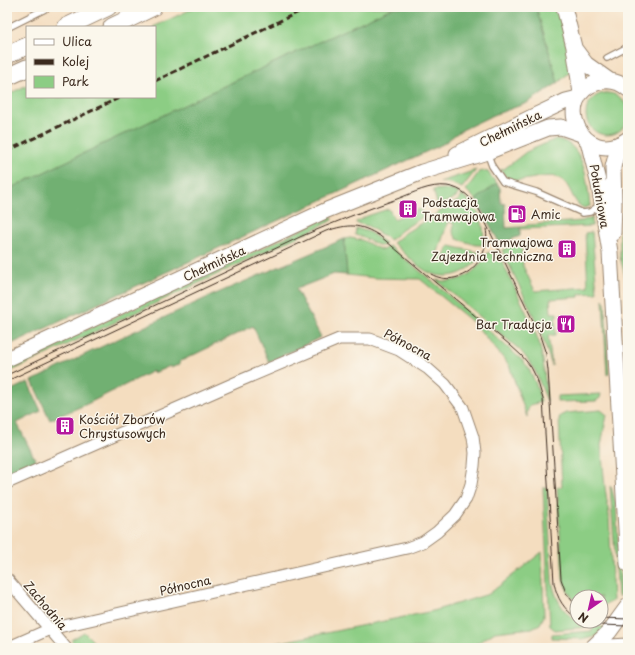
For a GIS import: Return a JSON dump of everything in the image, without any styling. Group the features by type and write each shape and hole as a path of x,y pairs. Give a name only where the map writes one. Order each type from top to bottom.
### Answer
{"main road":[{"path":"68,26 108,7"},
{"path":"114,26 153,7"},
{"path":"564,7 574,47 579,95"},
{"path":"7,55 26,46"},
{"path":"574,47 586,64 610,81 627,87"},
{"path":"7,77 26,68"},
{"name":"Chełmińska","path":"422,172 579,95 587,87 594,83 610,81"},
{"name":"Południowa","path":"579,95 574,113 574,120 592,151 610,252 628,564"},
{"name":"Chełmińska","path":"7,359 327,210 422,172 487,152 548,128 561,127 604,146 612,146 624,142"},
{"name":"Południowa","path":"610,252 614,228 613,167 624,142"},
{"path":"592,648 610,632 628,606"},
{"path":"592,648 628,646"}],"street":[{"name":"Północna","path":"7,483 339,339 370,339 399,350 427,368 445,384 457,399 468,420 473,437 474,453 471,484 466,499 447,524 423,542 407,548 50,629 7,648"},
{"name":"Zachodnia","path":"7,579 66,648"}],"lane":[{"path":"7,28 49,7"},
{"path":"607,58 628,47"},
{"path":"487,152 492,166 503,182 536,192 583,213 590,212 602,205"}],"green space":[{"path":"196,7 394,7 222,87 7,190 7,95 26,86 26,98 156,98 155,26"},
{"path":"394,7 536,7 558,83 527,103 491,116 460,131 443,144 7,346 7,190 222,87"},
{"path":"536,7 558,7 573,69 558,83"},
{"path":"603,93 611,93 619,96 625,102 628,114 625,126 619,132 611,135 603,135 595,132 589,126 586,118 586,110 589,102 595,96"},
{"path":"556,139 566,142 574,148 579,156 586,176 590,206 584,208 580,206 576,202 567,185 559,178 547,176 515,180 509,179 500,170 504,169 526,152"},
{"path":"476,170 462,188 450,183 440,182"},
{"path":"479,172 488,172 497,183 476,200 466,190"},
{"path":"497,183 500,188 501,203 505,204 506,228 520,227 520,236 500,244 476,200"},
{"path":"445,189 459,193 456,197 438,206 433,190"},
{"path":"462,195 473,205 480,217 484,238 483,245 476,245 457,239 453,232 454,224 448,221 437,255 444,257 447,248 450,246 481,253 471,266 458,274 442,276 426,271 417,265 393,243 405,233 459,200"},
{"path":"388,209 394,219 420,209 424,216 402,230 390,240 368,226 356,223 367,216"},
{"path":"331,216 333,220 7,373 7,367"},
{"path":"592,217 592,226 520,229 520,227 527,225 582,221"},
{"path":"624,226 627,283 620,257 620,230"},
{"path":"356,228 369,232 385,243 383,246 355,235"},
{"path":"592,232 597,293 579,294 579,297 550,299 551,313 557,313 557,317 555,318 556,335 548,335 552,366 539,327 502,250 521,242 523,266 535,291 588,287 585,233"},
{"path":"350,238 362,240 383,250 389,246 437,285 523,361 528,367 536,384 541,402 530,405 527,412 527,417 509,365 474,323 420,279 375,278 347,275 344,239"},
{"path":"344,239 347,275 334,274 296,289 321,337 269,362 253,326 179,362 180,364 171,368 170,366 154,373 153,371 87,404 50,420 32,381 90,352 206,298"},
{"path":"497,251 539,342 543,360 547,401 532,365 520,350 436,280 452,281 460,279 473,272 487,253"},
{"path":"603,299 605,303 609,373 607,375"},
{"path":"28,382 41,411 17,423 36,461 7,474 7,392"},
{"path":"601,394 600,398 596,401 557,402 557,396"},
{"path":"601,410 607,415 601,445 609,515 613,601 609,603 609,589 569,589 569,593 563,579 557,487 562,487 559,419 560,416 566,413"},
{"path":"610,486 616,504 621,596 618,596"},
{"path":"543,488 547,488 552,581 556,596 569,615 569,629 555,630 550,626"},
{"path":"542,552 544,616 540,624 532,628 495,632 473,646 463,648 253,648 433,611 489,594"},
{"path":"593,629 606,629 594,637 585,639 552,638 552,634 592,631"},
{"path":"84,632 100,648 78,648 71,640"}],"tram line":[{"path":"7,375 302,236 361,212 434,186 452,187 466,194 480,211 539,333 546,354 561,579 569,597"},
{"path":"7,381 326,231 348,226 366,229 380,236 510,345 531,367 537,379 543,399 554,583 557,594 569,612"},
{"path":"431,274 442,278 453,278 463,275 472,269 479,261 484,251 487,240 486,229"},
{"path":"609,618 628,619"},
{"path":"609,625 628,626"}],"railway":[{"path":"156,81 309,7"},
{"path":"7,151 119,98"}],"place":[{"name":"Podstacja Tramwajowa","path":"408,209"},
{"name":"Amic","path":"517,214"},
{"name":"Tramwajowa Zajezdnia Techniczna","path":"567,249"},
{"name":"Bar Tradycja","path":"566,324"},
{"name":"Kościół Zborów Chrystusowych","path":"65,426"}]}
